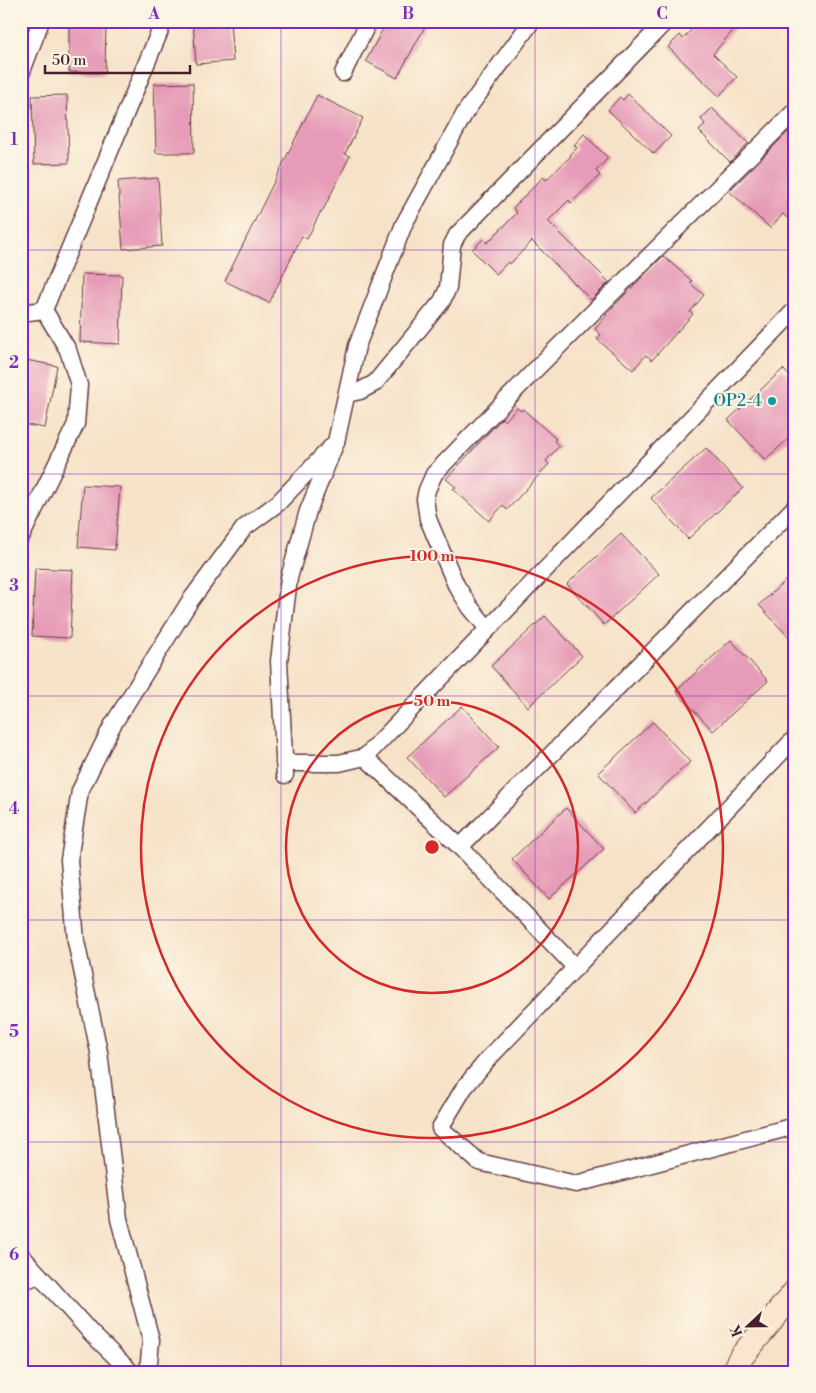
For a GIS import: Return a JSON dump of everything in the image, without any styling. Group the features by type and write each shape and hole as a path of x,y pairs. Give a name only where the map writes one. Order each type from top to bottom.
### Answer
{"main road":[{"path":"733,1372 741,1358 795,1292"}],"street":[{"path":"21,74 26,44 41,21"},
{"path":"44,310 164,21"},
{"path":"343,73 369,21"},
{"path":"532,21 466,111 404,224 357,346 336,442 308,511 289,578 279,662 285,769 339,764 365,757 795,310"},
{"path":"347,394 360,392 375,383 442,301 448,288 452,245 458,235 666,21"},
{"path":"488,629 470,607 456,585 428,519 425,499 434,474 537,368 795,111"},
{"path":"21,313 44,310"},
{"path":"21,537 76,424 78,385 68,350 44,310"},
{"path":"148,1372 151,1340 119,1219 99,1052 76,941 69,860 80,791 112,726 190,602 244,528 278,503 336,442"},
{"path":"460,846 795,506"},
{"path":"795,738 470,1081 440,1128 479,1162 576,1184 795,1126"},
{"path":"365,757 460,846 576,968"},
{"path":"21,1255 92,1334 131,1372"},
{"path":"21,1282 39,1275"}],"building":[{"path":"69,21 106,21 105,73 69,72"},
{"path":"193,21 230,21 233,61 196,64"},
{"path":"387,21 428,21 397,78 366,61"},
{"path":"700,21 741,21 713,54 737,77 719,96 668,47 680,35 683,39"},
{"path":"193,83 194,153 156,153 154,84"},
{"path":"628,94 671,136 654,154 608,110 620,97 623,100"},
{"path":"67,95 69,163 34,164 32,96"},
{"path":"317,95 363,118 345,154 350,156 322,212 307,239 302,236 269,303 225,281"},
{"path":"712,108 748,143 730,162 699,131 705,124 701,119"},
{"path":"795,125 795,211 787,218 783,214 770,228 729,191"},
{"path":"584,134 608,158 596,171 600,175 571,203 569,200 548,221 609,282 591,300 532,241 510,264 508,262 496,274 472,250 483,239 487,243 517,213 513,208 543,177 546,180 571,156 577,148 574,145"},
{"path":"158,178 162,246 123,249 118,181"},
{"path":"663,256 692,281 690,283 704,295 690,312 693,314 652,360 646,355 633,370 597,339 601,335 595,329 606,314"},
{"path":"82,274 122,275 120,344 80,342"},
{"path":"21,359 57,366 45,428 21,424"},
{"name":"OP2-4","path":"783,369 795,382 795,433 765,460 728,420"},
{"path":"517,408 521,411 523,409 556,439 554,441 559,446 546,461 549,464 507,510 503,505 489,521 453,489 456,487 446,479 502,418 505,421"},
{"path":"706,448 743,488 688,539 651,498"},
{"path":"83,485 120,487 115,550 78,547"},
{"path":"621,534 659,574 604,625 567,584"},
{"path":"35,568 73,570 70,638 32,636"},
{"path":"795,572 795,644 759,605"},
{"path":"545,616 582,656 528,707 491,666"},
{"path":"731,640 768,681 713,731 676,691"},
{"path":"462,706 499,747 444,797 407,757"},
{"path":"653,722 690,762 635,813 598,773"},
{"path":"566,808 604,849 549,899 512,859"}],"place":[{"name":"OP2-4","path":"772,401"}]}
